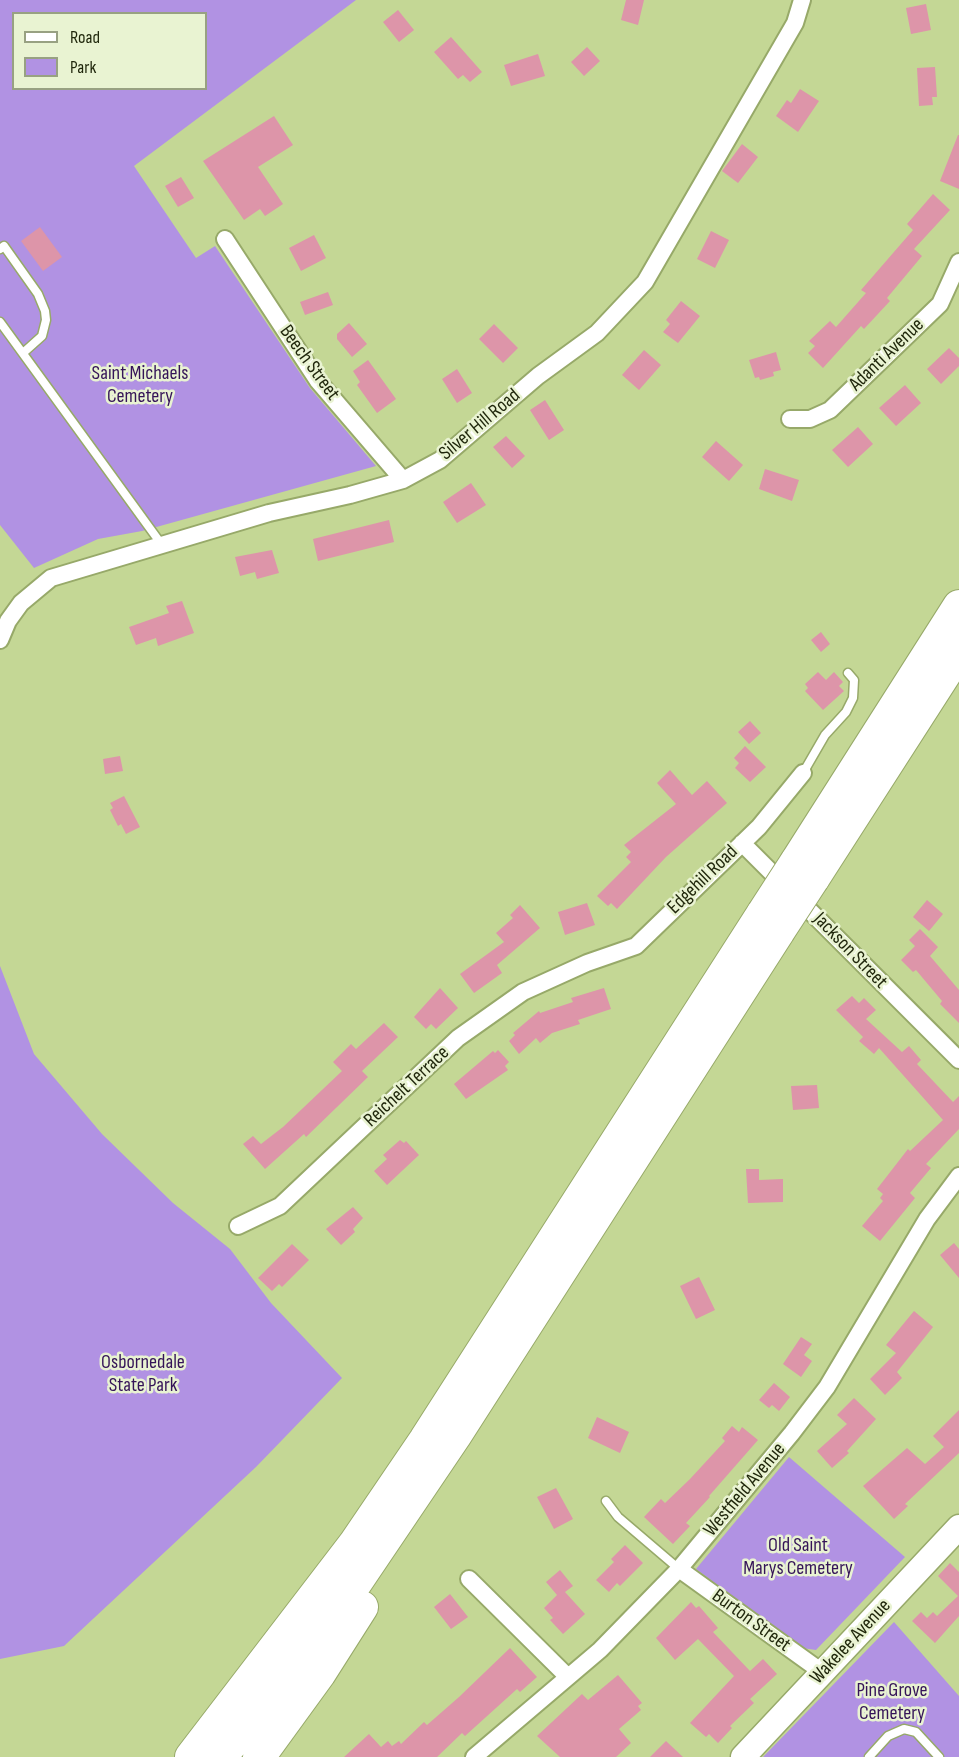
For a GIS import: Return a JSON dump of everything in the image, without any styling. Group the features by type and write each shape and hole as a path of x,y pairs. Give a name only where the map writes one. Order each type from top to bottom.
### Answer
{"highway":[{"path":"804,871 959,606"},
{"path":"191,1757 355,1543 804,871 959,652"},
{"path":"221,1757 349,1593 455,1436 771,922"},
{"path":"259,1757 320,1673 406,1538 455,1436"}],"main road":[{"name":"Wakelee Avenue","path":"743,1757 959,1527"}],"street":[{"name":"Silver Hill Road","path":"0,640 8,621 21,603 51,578 269,513 350,495 403,480 440,460 538,376 597,333 645,282 789,33 802,0"},
{"name":"Beech Street","path":"225,239 318,381 403,480"},
{"name":"Adanti Avenue","path":"790,419 810,419 830,410 940,304 959,262"},
{"name":"Edgehill Road","path":"587,963 636,946 759,827 802,774"},
{"name":"Jackson Street","path":"742,843 959,1060"},
{"name":"Reichelt Terrace","path":"238,1226 280,1206 458,1038 523,992 587,963"},
{"name":"Westfield Avenue","path":"474,1757 600,1650 679,1569 792,1434 827,1387 927,1220 959,1176"},
{"name":"Burton Street","path":"679,1569 822,1672"},
{"path":"469,1580 568,1677"}],"lane":[{"path":"0,249 4,246 38,294 45,311 46,320 42,336 22,353"},
{"path":"0,322 162,545"},
{"path":"802,774 825,735 846,712 853,698 856,688 854,680 848,673"},
{"path":"606,1501 618,1517 679,1569"},
{"path":"869,1757 888,1736 904,1729 916,1732 939,1757"}],"green space":[{"name":"Saint Michaels Cemetery","path":"0,0 356,0 134,166 196,258 215,246 310,388 376,466 142,531 98,539 34,568 0,525"},
{"name":"Osbornedale State Park","path":"0,966 34,1054 102,1134 173,1203 230,1249 271,1303 342,1378 256,1467 64,1646 0,1659"},
{"name":"Old Saint Marys Cemetery","path":"789,1457 905,1557 816,1650 802,1648 696,1569"},
{"name":"Pine Grove Cemetery","path":"894,1622 959,1696 959,1757 763,1757"}],"building":[{"path":"626,0 644,0 638,25 621,20"},
{"path":"926,4 931,30 911,34 906,8"},
{"path":"398,10 414,30 399,42 383,22"},
{"path":"451,37 482,72 470,82 463,75 458,79 434,52"},
{"path":"587,47 600,61 584,76 571,62"},
{"path":"538,54 545,76 511,86 504,65"},
{"path":"935,67 937,97 932,97 933,105 919,106 917,68"},
{"path":"800,89 819,101 798,132 776,116 787,100 791,103"},
{"path":"274,116 293,145 258,167 283,204 265,216 260,209 244,220 203,161"},
{"path":"959,135 959,189 940,181"},
{"path":"742,144 758,157 738,183 722,171"},
{"path":"181,177 194,198 178,207 165,186"},
{"path":"933,194 950,210 914,249 922,256 887,298 890,301 864,329 861,326 823,368 808,353 815,346 809,341 830,321 836,327 866,293 861,290 913,230 907,224"},
{"path":"40,227 62,257 43,271 21,241"},
{"path":"711,231 729,240 715,268 697,259"},
{"path":"314,235 326,258 301,271 289,248"},
{"path":"328,292 333,305 305,315 300,302"},
{"path":"681,301 700,316 678,343 663,332 670,324 666,320"},
{"path":"349,323 367,344 352,357 337,339 337,334"},
{"path":"494,324 518,348 503,363 479,339"},
{"path":"949,348 959,358 959,366 941,384 927,369"},
{"path":"644,350 661,365 639,390 622,375"},
{"path":"776,352 781,370 773,372 774,376 760,380 759,377 755,378 749,360"},
{"path":"368,360 396,399 377,413 357,385 360,382 353,371"},
{"path":"457,369 472,393 457,403 442,379"},
{"path":"905,385 921,403 896,426 879,408"},
{"path":"545,400 564,430 549,440 530,410"},
{"path":"858,427 873,444 848,467 832,450"},
{"path":"506,436 525,456 512,468 493,447"},
{"path":"716,441 743,465 729,481 702,457"},
{"path":"765,469 799,480 792,501 759,489"},
{"path":"471,483 486,505 457,523 443,502"},
{"path":"389,520 394,542 318,561 313,539"},
{"path":"272,550 279,573 257,579 255,572 240,576 235,557"},
{"path":"182,601 194,633 158,646 156,638 136,645 129,627 169,613 166,606"},
{"path":"821,632 830,644 821,652 811,640"},
{"path":"818,672 826,680 834,672 843,682 839,686 844,691 823,710 805,691 808,688 805,684"},
{"path":"750,721 761,733 749,744 738,732"},
{"path":"745,746 766,767 750,782 735,768 739,763 734,758"},
{"path":"120,756 123,771 105,774 103,759"},
{"path":"670,770 692,795 707,781 727,803 666,857 617,909 611,903 608,906 597,896 631,862 626,857 631,852 624,845 676,804 657,783"},
{"path":"124,796 140,827 126,834 121,824 118,826 110,810 113,808 110,803"},
{"path":"927,900 943,914 929,931 913,917"},
{"path":"587,903 595,925 565,935 558,912"},
{"path":"520,905 540,928 497,965 502,973 474,993 460,974 504,942 496,933 513,918 510,915"},
{"path":"920,929 938,947 930,956 959,990 959,1023 940,1004 942,1001 916,970 913,972 901,960 915,946 909,940"},
{"path":"440,988 458,1008 436,1029 431,1024 426,1029 414,1017"},
{"path":"604,988 611,1009 578,1020 580,1024 552,1033 540,1043 536,1038 519,1054 509,1041 515,1035 513,1033 539,1011 540,1013 573,1002 571,998"},
{"path":"852,996 859,1003 864,998 876,1010 866,1019 902,1052 909,1046 921,1060 917,1064 953,1102 959,1096 959,1129 926,1164 931,1168 910,1193 915,1198 880,1241 862,1226 883,1201 880,1198 883,1194 877,1189 908,1149 910,1151 943,1120 879,1048 874,1054 859,1041 863,1037 836,1010"},
{"path":"384,1023 398,1037 362,1071 368,1077 306,1137 304,1134 265,1169 243,1144 253,1136 261,1144 283,1127 342,1071 333,1062 351,1044 356,1049"},
{"path":"498,1050 509,1062 505,1066 508,1070 466,1099 454,1084 493,1051 495,1053"},
{"path":"817,1085 819,1108 793,1110 791,1086"},
{"path":"400,1140 404,1143 406,1141 419,1155 387,1185 374,1171 387,1159 383,1155"},
{"path":"746,1169 759,1169 759,1180 783,1179 783,1202 748,1203"},
{"path":"353,1207 363,1218 353,1229 355,1232 341,1245 326,1229"},
{"path":"954,1243 959,1249 959,1278 940,1255"},
{"path":"292,1244 309,1260 282,1287 279,1284 272,1291 258,1278"},
{"path":"699,1277 715,1310 696,1319 680,1286"},
{"path":"914,1311 933,1327 897,1372 902,1378 885,1395 870,1379 896,1353 886,1345"},
{"path":"801,1337 812,1344 804,1355 812,1361 801,1377 783,1364"},
{"path":"774,1383 790,1397 779,1411 772,1405 769,1408 759,1400"},
{"path":"854,1398 876,1419 847,1451 849,1453 832,1468 817,1451 847,1424 837,1415"},
{"path":"959,1410 959,1453 905,1504 908,1506 894,1519 863,1486 907,1448 925,1464 944,1447 933,1436"},
{"path":"597,1417 629,1432 620,1453 588,1438"},
{"path":"732,1426 739,1432 742,1427 758,1440 686,1523 690,1526 673,1544 644,1517 661,1499 665,1503 690,1479 725,1441 722,1438"},
{"path":"556,1488 573,1519 554,1529 537,1497"},
{"path":"625,1545 643,1563 620,1586 617,1583 609,1592 596,1580 614,1562 611,1559"},
{"path":"950,1563 959,1572 959,1616 935,1643 912,1621 921,1612 927,1618 933,1612 937,1616 958,1596 938,1576"},
{"path":"560,1570 573,1586 565,1592 585,1614 563,1634 550,1620 553,1618 544,1608 557,1595 546,1582"},
{"path":"450,1594 468,1617 451,1629 434,1607"},
{"path":"691,1602 696,1608 699,1606 718,1628 713,1632 750,1671 763,1659 777,1674 750,1699 754,1703 730,1726 732,1728 718,1743 709,1734 706,1737 690,1723 734,1676 698,1639 675,1660 656,1638"},
{"path":"510,1648 537,1677 520,1692 517,1689 465,1736 462,1733 437,1757 344,1757 369,1734 381,1747 388,1741 392,1746 399,1741 401,1744 424,1722 427,1725 459,1697"},
{"path":"618,1675 642,1703 638,1706 641,1710 619,1729 631,1743 616,1757 560,1757 537,1736 582,1694 588,1700"},
{"path":"666,1741 683,1757 650,1757"}]}
